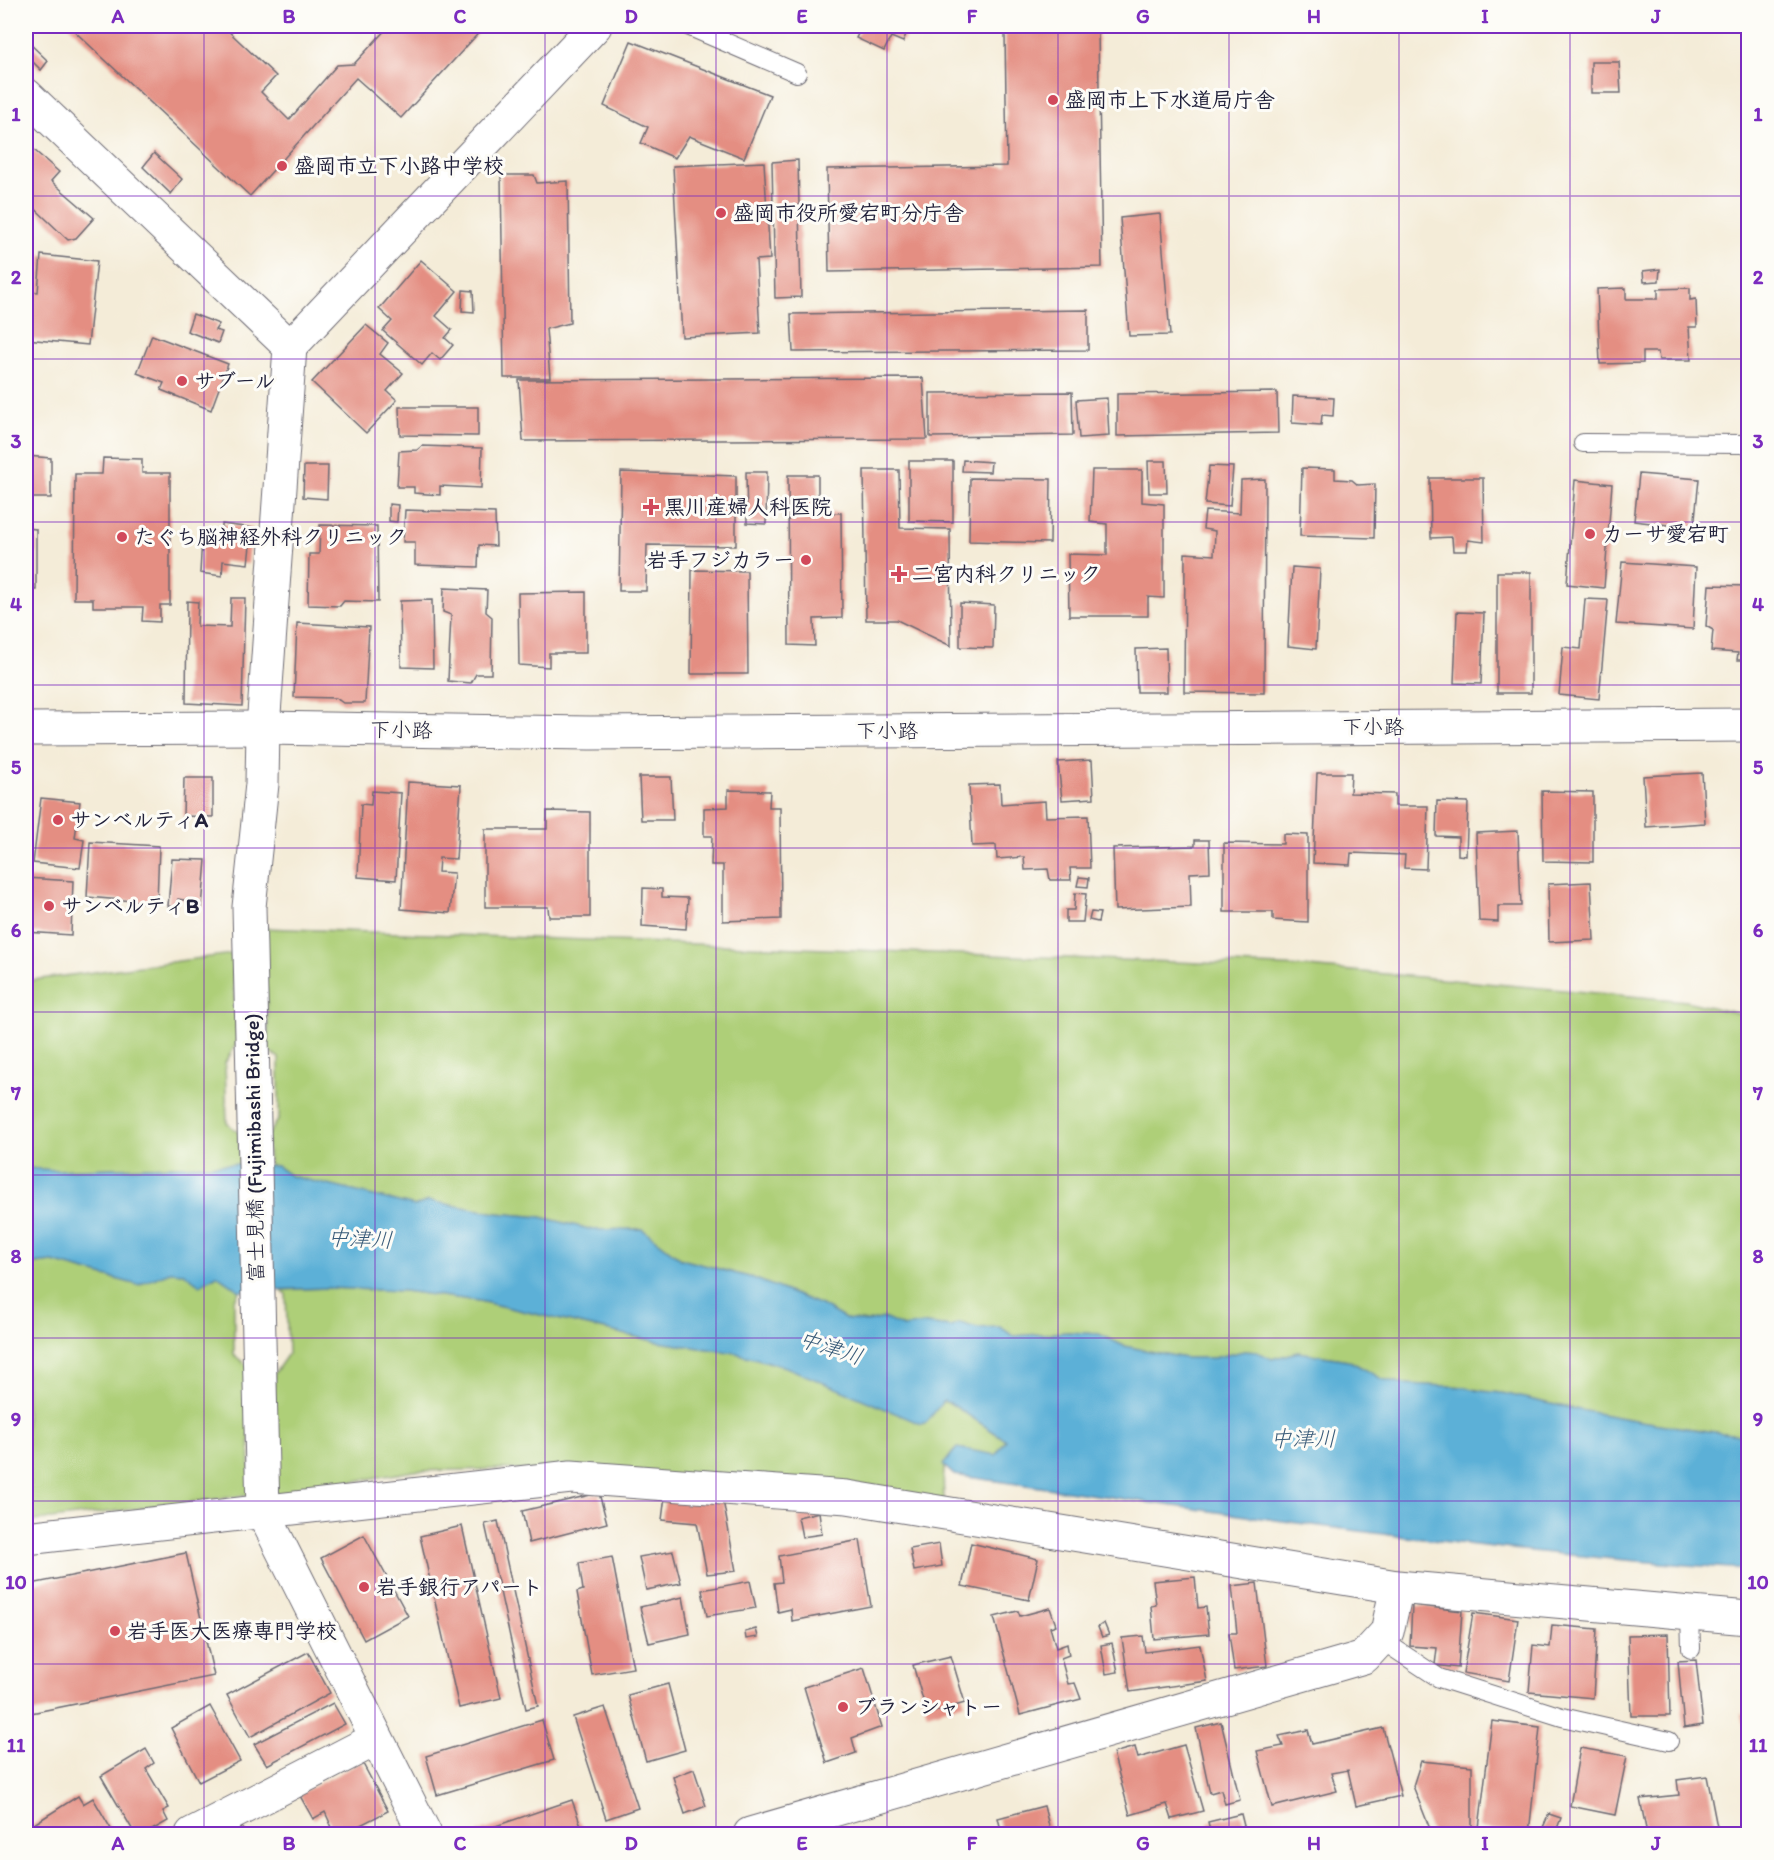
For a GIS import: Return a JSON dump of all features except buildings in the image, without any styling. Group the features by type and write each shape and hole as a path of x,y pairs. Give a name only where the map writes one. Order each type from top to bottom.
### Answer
{"street":[{"path":"26,95 290,347 595,26"},
{"name":"富士見橋 (Fujimibashi Bridge)","path":"263,1512 249,907 262,784 263,728 290,347"},
{"name":"下小路","path":"26,729 263,728 602,733 1749,725"},
{"path":"26,1538 583,1478 847,1497 1397,1587 1749,1618"},
{"path":"263,1512 425,1834"},
{"path":"750,1834 1364,1657 1387,1632 1397,1587"},
{"path":"192,1834 376,1739"}],"lane":[{"path":"688,26 797,73"},
{"path":"1583,443 1749,444"},
{"path":"1690,1613 1691,1649"},
{"path":"1380,1639 1439,1678 1450,1682 1562,1718 1669,1741"}],"green space":[{"path":"264,928 1308,967 1686,1001 1748,1016 1748,1436 1627,1419 1466,1387 1404,1384 1382,1379 1348,1360 1298,1352 1271,1359 1257,1352 1244,1351 1214,1358 1185,1358 1124,1346 1099,1334 1068,1332 1014,1336 1000,1327 977,1328 960,1323 951,1327 925,1324 903,1327 884,1319 867,1322 845,1319 821,1305 753,1278 681,1259 642,1229 593,1230 541,1217 496,1213 429,1201 415,1206 291,1176 277,1166 269,1165 267,1136 279,1119 279,1058 269,1051"},
{"path":"232,954 237,1043 225,1063 227,1123 239,1133 240,1164 55,1170 26,1168 26,981"},
{"path":"53,1262 138,1285 170,1272 217,1275 240,1291 234,1301 234,1355 249,1367 250,1495 26,1522 26,1265"},
{"path":"327,1288 404,1291 479,1301 658,1342 736,1353 786,1367 950,1403 1006,1440 996,1455 957,1448 951,1454 947,1460 943,1480 944,1503 505,1469 414,1471 275,1495 274,1374 288,1354 286,1294 281,1290"}],"water":[{"name":"中津川","path":"240,1164 277,1166 291,1176 415,1206 429,1201 496,1213 541,1217 593,1230 642,1229 681,1259 753,1278 821,1305 845,1319 867,1322 884,1318 903,1327 925,1324 951,1327 960,1323 977,1328 1000,1327 1014,1336 1068,1332 1099,1334 1124,1346 1185,1358 1214,1358 1244,1351 1257,1352 1272,1359 1298,1352 1348,1360 1382,1379 1404,1384 1466,1387 1627,1419 1748,1436 1748,1569 1648,1562 1449,1542 954,1475 943,1465 957,1448 996,1455 1006,1440 950,1403 943,1401 927,1422 921,1424 786,1367 736,1353 658,1342 479,1301 404,1291 327,1288 240,1291 217,1275 200,1285 184,1273 170,1272 138,1285 53,1262 26,1265 26,1168 55,1170"}],"place":[{"name":"盛岡市上下水道局庁舎","path":"1053,100"},
{"name":"盛岡市立下小路中学校","path":"282,166"},
{"name":"盛岡市役所愛宕町分庁舎","path":"721,213"},
{"name":"サブール","path":"182,381"},
{"name":"黒川産婦人科医院","path":"651,507"},
{"name":"カーサ愛宕町","path":"1590,534"},
{"name":"たぐち脳神経外科クリニック","path":"122,537"},
{"name":"岩手フジカラー","path":"806,560"},
{"name":"二宮内科クリニック","path":"899,574"},
{"name":"サンベルティA","path":"58,820"},
{"name":"サンベルティB","path":"49,906"},
{"name":"岩手銀行アパート","path":"364,1587"},
{"name":"岩手医大医療専門学校","path":"115,1631"},
{"name":"ブランシャトー","path":"843,1707"}]}
